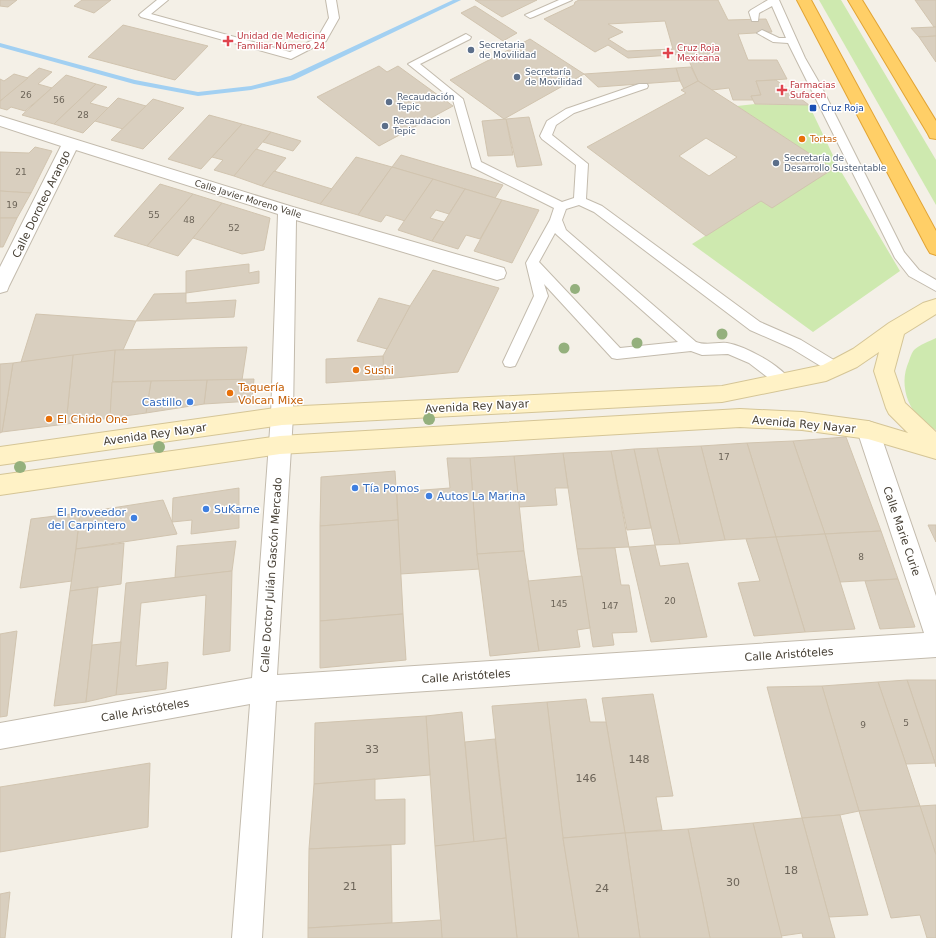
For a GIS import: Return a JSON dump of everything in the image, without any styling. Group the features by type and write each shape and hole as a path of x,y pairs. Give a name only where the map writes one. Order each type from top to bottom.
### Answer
{"highway":[{"path":"804,0 936,248"},
{"path":"855,0 936,134"}],"main road":[{"name":"Avenida Rey Nayar","path":"0,456 282,416 722,394 784,382 838,369 896,328 936,306"},
{"path":"896,328 884,371 896,408 936,445"},
{"name":"Avenida Rey Nayar","path":"0,485 280,445 740,418 802,421 868,430 936,450"}],"street":[{"name":"Calle Javier Moreno Valle","path":"0,121 287,211 497,273"},
{"name":"Calle Doroteo Arango","path":"0,286 71,144"},
{"name":"Calle Doctor Julián Gascón Mercado","path":"247,938 262,689 282,416 287,211"},
{"name":"Calle Marie Curie","path":"868,430 936,632"},
{"name":"Calle Aristóteles","path":"0,736 262,689 936,645"}],"lane":[{"path":"163,0 144,15 291,56 322,39 334,18 331,0"},
{"path":"530,15 566,0"},
{"path":"754,19 754,12 756,10 774,0 898,255 914,273 936,286"},
{"path":"762,33 776,40 787,41 792,39"},
{"path":"466,37 413,64 458,99 476,164 561,206 580,201 598,209 755,326 796,344 838,369"},
{"path":"580,201 582,164 546,136 552,123 570,111 643,86"},
{"path":"510,362 541,296 532,264 556,220 561,206"},
{"path":"556,220 561,232 691,346 703,351 718,348 736,351 756,359 784,382"},
{"path":"532,264 617,354 691,346"}],"green space":[{"path":"819,0 841,0 936,160 936,205"},
{"path":"755,104 809,105 839,168 900,271 813,332 692,244 761,201 832,169 737,106"},
{"path":"936,338 936,430 927,425 913,410 908,401 904,381 913,351"}],"building":[{"path":"0,0 17,0 8,7 0,6"},
{"path":"82,0 111,0 94,13 74,6"},
{"path":"475,0 537,0 502,17"},
{"name":"Cruz Roja Mexicana","path":"579,0 718,0 728,20 766,19 772,32 738,34 748,60 777,60 787,79 756,81 761,95 751,96 753,100 733,100 729,88 712,90 698,81 686,54 628,58 608,45 595,52 544,19 574,5 575,2","holes":["665,21 673,49 627,51 608,39 623,32 608,24"]},
{"path":"915,0 936,0 936,27 934,27"},
{"path":"475,6 517,33 503,41 461,13"},
{"path":"123,25 208,46 175,80 88,57"},
{"path":"936,27 936,36 919,37 911,28"},
{"path":"936,36 936,62 919,37"},
{"name":"Secretaría de Movilidad","path":"530,39 584,74 504,119 450,80"},
{"name":"Recaudacion Tepic","path":"379,66 387,72 398,66 453,106 379,146 317,97"},
{"path":"691,67 698,81 684,89 676,68"},
{"path":"39,68 52,72 38,84 52,88 25,111 11,107 7,110 0,108 0,101"},
{"path":"676,68 680,81 598,87 584,74"},
{"path":"14,74 28,78 0,101 0,79 4,81"},
{"path":"66,75 96,84 54,124 22,115"},
{"path":"776,80 809,105 755,104 751,96 761,95 756,81"},
{"name":"Secretaría de Desarrollo Sustentable","path":"698,81 833,169 772,208 761,201 706,236 587,147 686,93 681,90","holes":["706,138 737,157 709,176 679,156"]},
{"path":"96,84 107,87 90,103 108,108 83,133 54,124"},
{"path":"118,98 146,106 123,129 95,121"},
{"path":"153,99 184,108 143,149 111,140"},
{"path":"209,115 242,124 201,169 168,159"},
{"path":"529,117 542,165 517,167 506,119"},
{"path":"506,119 513,155 488,156 482,121"},
{"path":"242,124 271,132 234,176 214,170 223,160 212,157"},
{"path":"271,132 301,141 293,151 263,142"},
{"path":"35,147 52,151 31,193 0,191 0,152 29,153"},
{"path":"256,149 286,158 262,186 234,176"},
{"path":"401,155 503,185 495,198 392,167"},
{"path":"356,157 392,167 358,215 320,204"},
{"path":"392,167 433,179 405,221 386,215 381,222 358,215"},
{"path":"274,171 332,189 320,204 262,186"},
{"path":"433,179 465,189 449,214 436,210 430,218 444,222 432,241 398,230"},
{"path":"160,184 193,194 147,246 114,236"},
{"path":"465,189 502,200 480,239 466,235 458,249 432,241"},
{"path":"0,191 31,193 17,218 0,218"},
{"path":"193,194 222,203 178,256 147,246"},
{"path":"502,200 539,210 512,263 474,251"},
{"path":"222,203 270,218 264,250 242,254 193,238"},
{"path":"0,218 17,218 3,247 0,247"},
{"path":"249,264 249,273 259,271 259,283 186,293 186,271"},
{"path":"433,270 499,288 458,372 384,379 383,356 410,306"},
{"path":"186,293 186,303 236,300 234,317 136,321 154,294"},
{"path":"379,298 410,306 387,349 357,341"},
{"path":"36,314 136,321 123,350 21,362"},
{"path":"247,347 242,380 112,382 115,350"},
{"path":"115,350 110,418 66,424 73,355"},
{"path":"73,355 66,424 2,432 13,363"},
{"path":"383,356 384,379 326,383 326,359"},
{"path":"13,363 2,432 0,433 0,364"},
{"path":"254,379 252,401 204,404 207,380"},
{"path":"207,380 204,404 146,413 151,381"},
{"path":"151,381 146,413 110,418 112,382"},
{"path":"846,437 881,531 825,534 793,441"},
{"path":"793,441 825,534 776,537 747,443"},
{"path":"747,443 776,537 725,540 701,446"},
{"path":"701,446 725,540 680,544 657,448"},
{"path":"657,448 680,544 655,545 634,449"},
{"path":"634,449 651,528 627,530 611,451"},
{"path":"611,451 629,547 577,549 563,453"},
{"path":"563,453 568,488 555,488 557,505 519,507 514,456"},
{"path":"514,456 524,551 477,554 470,458"},
{"path":"447,458 470,458 477,554 480,569 400,574 397,492 450,488"},
{"path":"395,471 398,520 320,526 321,477"},
{"name":"SuKarne","path":"239,488 239,528 191,534 192,520 172,522 173,498"},
{"path":"163,500 177,534 76,549 80,513"},
{"path":"80,513 72,581 20,588 31,519"},
{"path":"398,520 403,614 320,621 320,526"},
{"path":"928,525 936,525 936,542"},
{"path":"881,531 898,579 840,582 825,534"},
{"path":"825,534 855,629 805,632 776,537"},
{"path":"776,537 805,632 754,636 738,583 760,581 746,539"},
{"path":"236,541 232,571 175,578 177,546"},
{"path":"124,543 121,584 70,591 76,549"},
{"path":"655,545 660,566 688,563 707,637 651,642 629,547"},
{"path":"615,548 621,585 629,585 637,632 612,633 614,645 593,647 577,549"},
{"path":"524,551 539,651 490,656 477,554"},
{"path":"232,571 230,651 203,655 206,595 141,603 136,666 168,662 166,689 116,695 126,583"},
{"path":"582,576 590,628 577,630 580,647 539,651 528,581"},
{"path":"898,579 915,627 880,629 865,581"},
{"path":"98,587 86,702 54,706 70,591"},
{"path":"403,614 406,660 320,668 320,621"},
{"path":"17,631 7,716 0,717 0,634"},
{"path":"121,642 116,695 86,702 92,645"},
{"path":"907,680 936,680 936,767 935,763"},
{"path":"907,680 935,763 906,764 878,682"},
{"path":"878,682 920,806 859,811 822,686"},
{"path":"822,686 859,811 840,815 802,818 767,687"},
{"path":"653,694 673,796 656,797 662,830 625,833 602,698"},
{"path":"586,699 590,722 606,722 625,833 563,838 547,702"},
{"path":"547,702 563,838 579,938 517,938 492,706"},
{"path":"462,712 474,842 435,846 426,716"},
{"path":"426,716 430,775 314,784 315,723"},
{"path":"495,739 506,838 474,842 465,742"},
{"path":"150,763 148,827 0,852 0,787"},
{"path":"375,779 375,800 405,799 405,844 309,849 314,784"},
{"path":"936,805 936,855 920,806"},
{"path":"920,806 936,855 936,938 927,938 920,915 891,918 859,811"},
{"path":"840,815 868,915 829,917 802,818"},
{"path":"802,818 835,938 803,938 802,933 781,936 753,823"},
{"path":"753,823 782,938 710,938 688,829"},
{"path":"688,829 710,938 640,938 625,833"},
{"path":"625,833 640,938 579,938 563,838"},
{"path":"506,838 517,938 442,938 435,846"},
{"path":"391,845 392,923 308,928 309,849"},
{"path":"10,892 5,938 0,938 0,894"},
{"path":"441,920 442,938 308,938 308,928"}],"waterway":[{"path":"0,45 134,82 198,94 251,88 292,78 458,0"}],"place":[{"name":"Unidad de Medicina Familiar Número 24","path":"228,41"},
{"name":"Secretaria de Movilidad","path":"471,50"},
{"name":"Cruz Roja Mexicana","path":"668,53"},
{"name":"Secretaría de Movilidad","path":"517,77"},
{"name":"Farmacias Sufacen","path":"782,90"},
{"name":"Recaudación Tepic","path":"389,102"},
{"name":"Cruz Roja","path":"813,108"},
{"name":"Recaudacion Tepic","path":"385,126"},
{"name":"Tortas","path":"802,139"},
{"name":"Secretaría de Desarrollo Sustentable","path":"776,163"},
{"name":"Sushi","path":"356,370"},
{"name":"Taquería Volcan Mixe","path":"230,393"},
{"name":"Castillo","path":"190,402"},
{"name":"El Chido One","path":"49,419"},
{"name":"Tía Pomos","path":"355,488"},
{"name":"Autos La Marina","path":"429,496"},
{"name":"SuKarne","path":"206,509"},
{"name":"El Proveedor del Carpintero","path":"134,518"}]}
